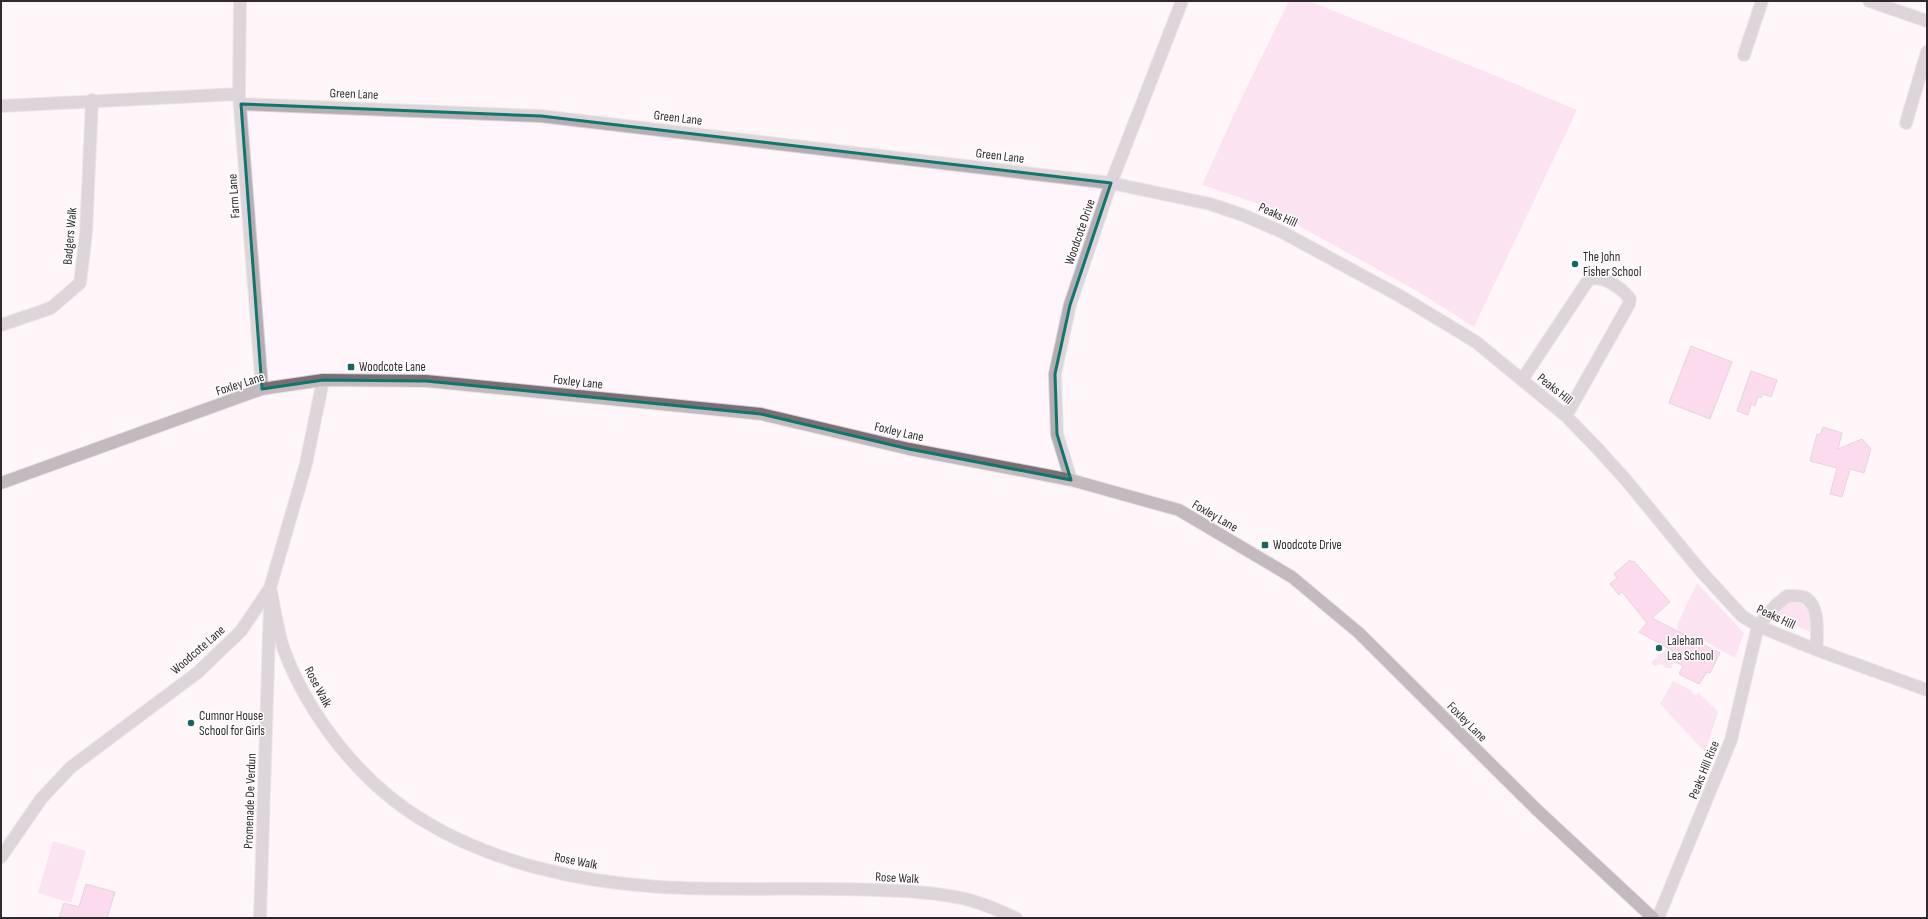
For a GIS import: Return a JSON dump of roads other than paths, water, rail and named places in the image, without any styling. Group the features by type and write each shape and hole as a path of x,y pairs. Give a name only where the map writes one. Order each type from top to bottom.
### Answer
{"main road":[{"name":"Foxley Lane","path":"1,484 262,389 322,380 426,381 761,414 909,449 1071,480 1179,510 1292,577 1359,633 1536,809 1652,918"}],"street":[{"name":"Farm Lane","path":"240,1 240,99 262,389"},
{"name":"Woodcote Drive","path":"1071,480 1057,434 1055,374 1070,305 1111,183 1182,1"},
{"path":"1744,55 1762,1"},
{"path":"1869,1 1927,21"},
{"path":"1906,123 1927,52"},
{"name":"Green Lane","path":"1,106 92,100 240,99 541,116 1111,183"},
{"name":"Badgers Walk","path":"1,325 51,308 80,283 86,233 92,100"},
{"name":"Peaks Hill","path":"1111,183 1210,204 1243,215 1282,232 1400,296 1476,342 1566,416 1626,480 1724,598 1742,616 1758,626 1817,650 1927,690"},
{"path":"1522,380 1589,279 1596,277 1603,279 1626,294 1630,299 1629,304 1566,416"},
{"name":"Woodcote Lane","path":"1,856 40,799 71,767 197,673 241,631 270,588 306,464 322,380"},
{"name":"Promenade De Verdun","path":"260,918 270,588"},
{"name":"Rose Walk","path":"270,588 284,648 301,688 331,735 345,753 373,781 406,809 435,827 470,844 532,866 611,882 660,887 835,888 917,892 963,898 1016,918"},
{"path":"1758,626 1776,605 1787,596 1805,598 1811,603 1815,610 1817,650"},
{"name":"Peaks Hill Rise","path":"1658,918 1731,740 1758,626"}],"place":[{"name":"The John Fisher School","path":"1575,264"},
{"name":"Woodcote Lane","path":"351,367"},
{"name":"Woodcote Drive","path":"1265,545"},
{"name":"Laleham Lea School","path":"1659,648"},
{"name":"Cumnor House School for Girls","path":"191,723"}]}
